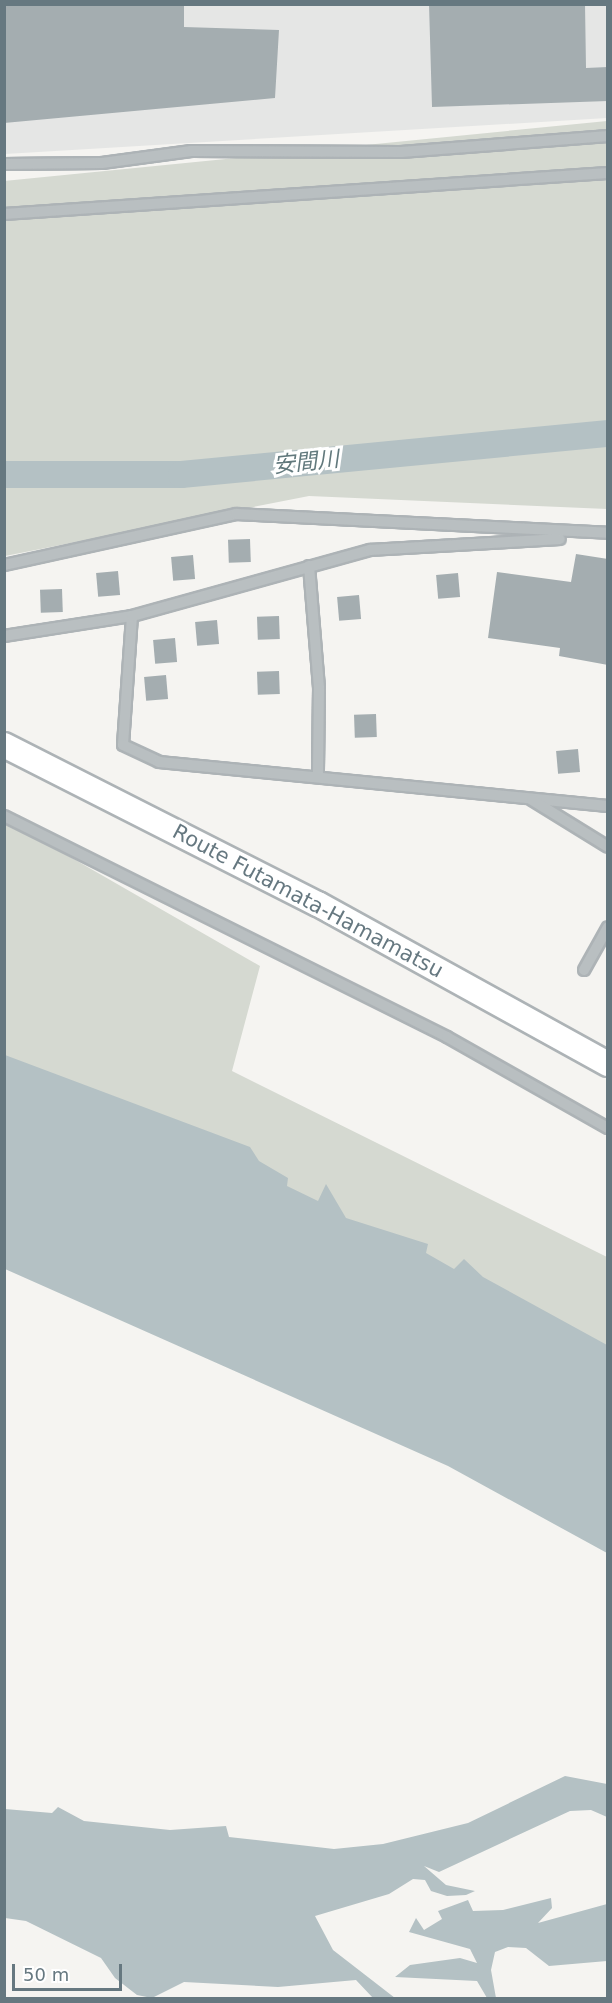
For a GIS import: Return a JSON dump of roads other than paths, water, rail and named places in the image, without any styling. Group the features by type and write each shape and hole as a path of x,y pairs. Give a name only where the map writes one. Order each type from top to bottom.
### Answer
{"main road":[{"name":"Route Futamata-Hamamatsu","path":"4,745 318,904 608,1064"}],"street":[{"path":"4,164 102,163 191,151 401,152 608,136"},
{"path":"4,214 608,173"},
{"path":"4,565 236,514 593,534"},
{"path":"4,636 132,616 370,550 608,533"},
{"path":"309,566 319,688 318,776"},
{"path":"132,616 123,745 159,762 608,806"},
{"path":"529,799 608,847"},
{"path":"4,816 436,1032 608,1128"},
{"path":"584,970 608,927"}],"waterway":[{"name":"安間川","path":"4,474 181,474 608,433"}]}
